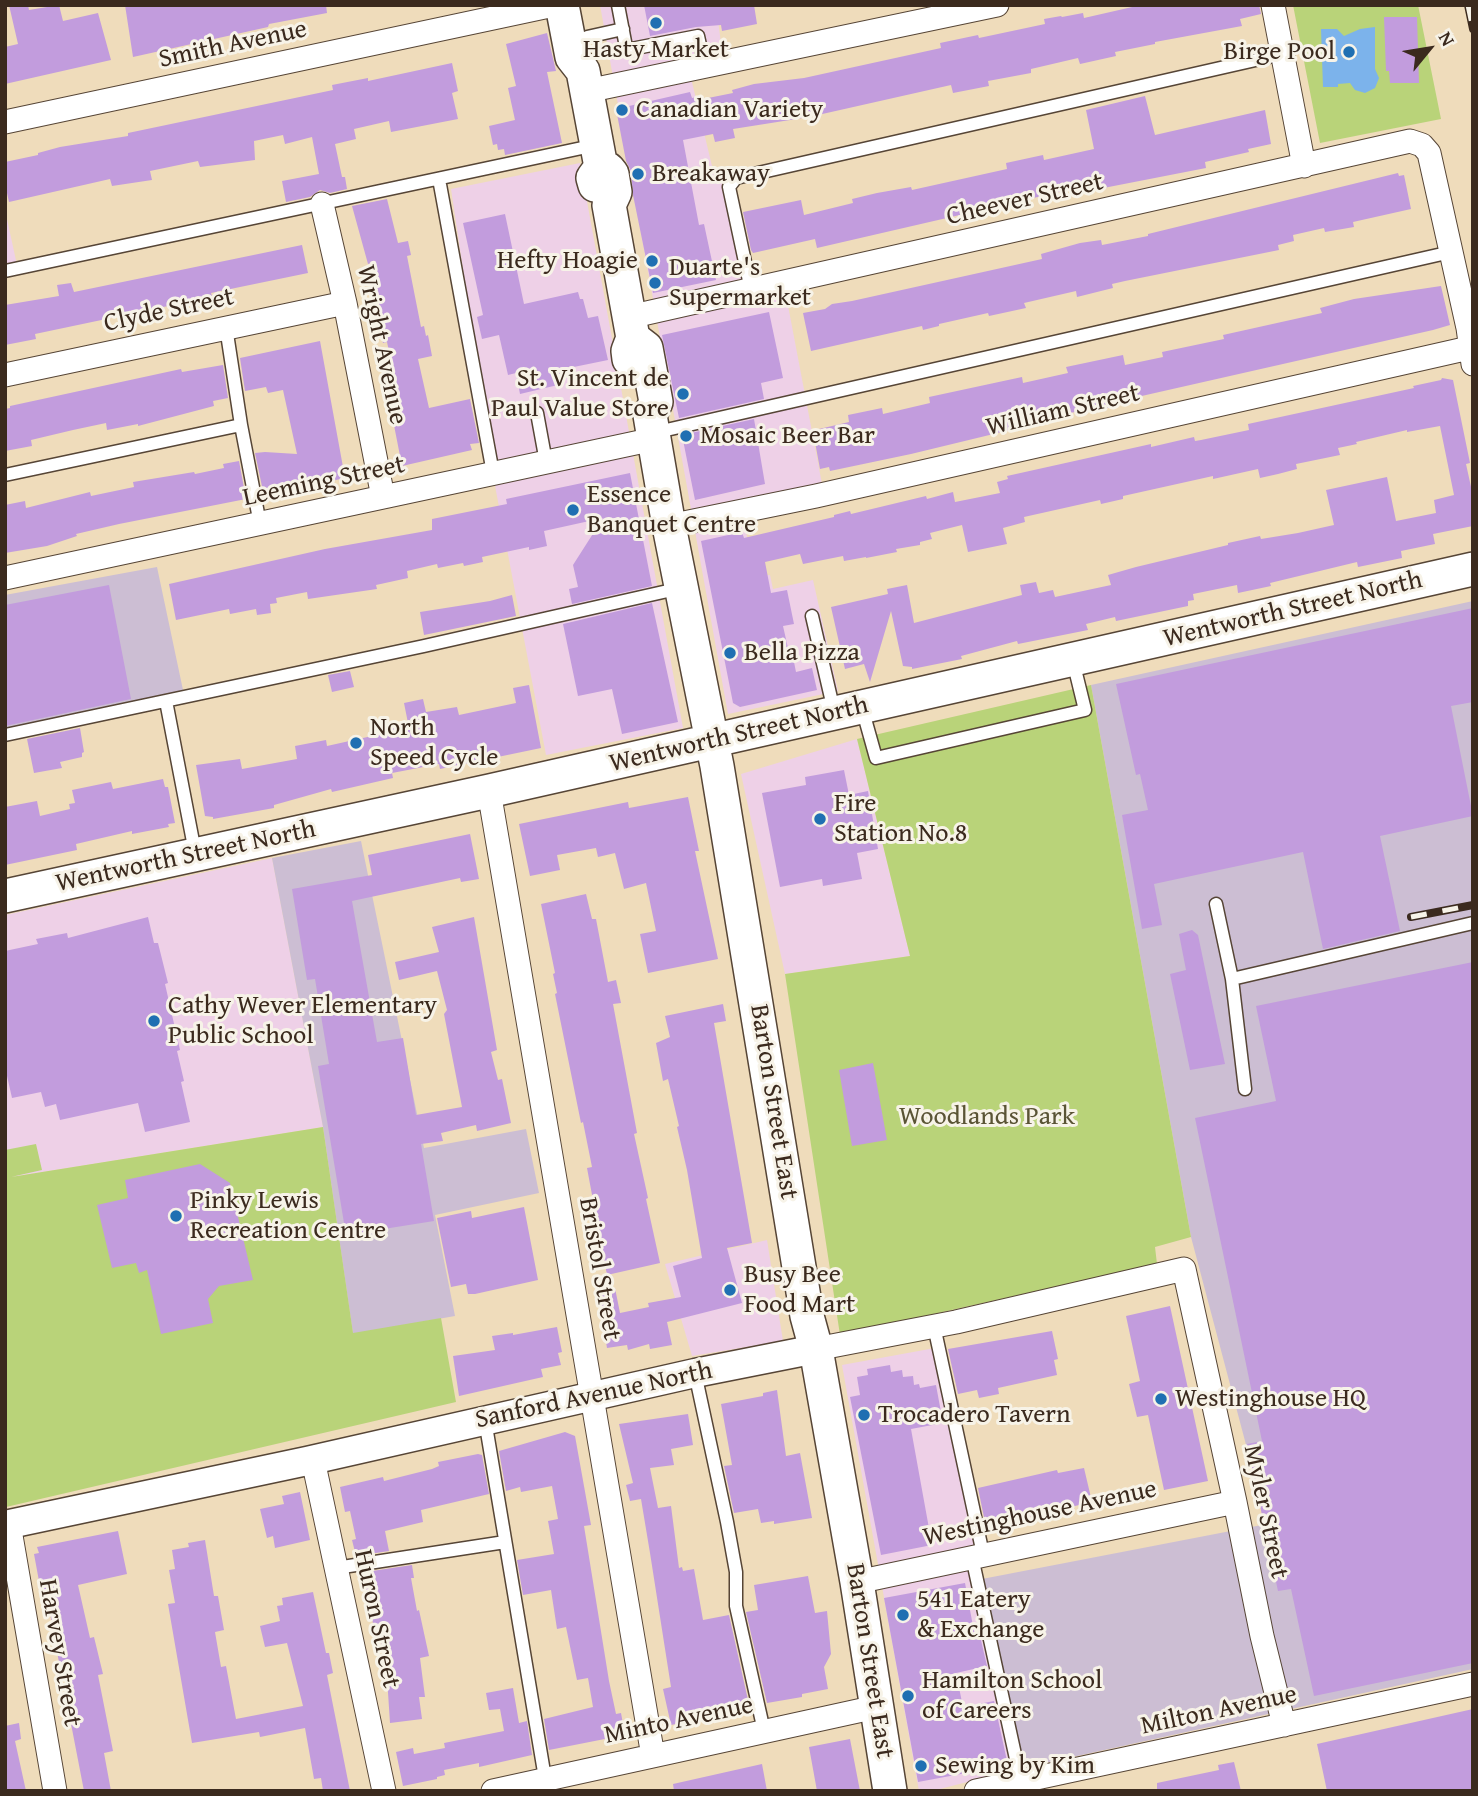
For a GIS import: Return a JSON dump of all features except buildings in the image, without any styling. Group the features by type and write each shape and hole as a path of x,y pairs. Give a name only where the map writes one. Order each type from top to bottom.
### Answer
{"main road":[{"name":"Barton Street East","path":"562,5 572,57 585,81 598,156 593,178 597,196 609,205 631,327 628,351 638,405 652,429 711,741 806,1308 816,1349 857,1583 890,1791"},
{"name":"Barton Street East","path":"581,5 590,53 585,81"},
{"name":"Wentworth Street North","path":"5,896 1073,661 1473,569"}],"street":[{"name":"Smith Avenue","path":"5,122 554,5"},
{"path":"585,81 705,68 997,5"},
{"path":"1273,5 1304,166"},
{"name":"Cheever Street","path":"631,327 751,290 1409,141 1422,145 1429,153 1451,252"},
{"name":"Wright Avenue","path":"322,204 345,303 383,497"},
{"path":"1451,252 1468,328 1471,356"},
{"name":"Clyde Street","path":"5,375 345,303"},
{"name":"William Street","path":"669,526 1471,356"},
{"name":"Leeming Street","path":"5,578 546,462 652,429"},
{"name":"Bristol Street","path":"489,791 653,1756"},
{"name":"Sanford Avenue North","path":"7,1524 313,1460 695,1373 1107,1289 1184,1269"},
{"name":"Myler Street","path":"1184,1269 1236,1502 1262,1636 1284,1725"},
{"name":"Huron Street","path":"313,1460 384,1791"},
{"name":"Westinghouse Avenue","path":"857,1583 1236,1502"},
{"name":"Harvey Street","path":"7,1524 55,1791"},
{"name":"Milton Avenue","path":"976,1791 1016,1785 1473,1684"},
{"name":"Minto Avenue","path":"493,1791 546,1785 653,1756 876,1707"}],"lane":[{"path":"618,5 626,47 631,49 698,36 705,68"},
{"path":"587,37 623,30"},
{"path":"751,290 729,187 736,178 1282,54"},
{"path":"5,271 439,179 598,156"},
{"path":"439,179 493,473"},
{"path":"652,429 1451,252"},
{"path":"226,327 260,524"},
{"path":"537,413 546,462"},
{"path":"5,475 241,425"},
{"path":"5,735 681,588"},
{"path":"812,616 848,710 876,758 1085,710 1073,661"},
{"path":"166,701 196,855"},
{"path":"1216,904 1232,979 1245,1089"},
{"path":"1232,979 1473,923"},
{"path":"934,1326 978,1555 1016,1785"},
{"path":"695,1373 736,1572 736,1606 764,1731"},
{"path":"485,1420 546,1785"},
{"path":"336,1568 505,1542"}],"shaded area":[{"path":"600,5 716,5 722,51 687,61 716,183 729,179 744,283 782,274 822,484 740,502 755,576 770,575 773,589 813,580 838,691 728,714"},
{"path":"580,163 683,728 546,755 496,491 451,189"},
{"path":"5,210 17,265 5,268"},
{"path":"157,567 183,690 5,728 5,595"},
{"path":"1473,601 1473,1669 1018,1769 982,1579 1267,1524 1191,1237 1091,685"},
{"path":"857,739 910,956 785,974 741,774"},
{"path":"361,841 424,1148 526,1129 539,1193 435,1215 455,1316 353,1334 323,1127 272,858"},
{"name":"Cathy Wever Elementary Public School","path":"272,858 323,1127 5,1178 5,915"},
{"path":"767,1240 783,1341 692,1356 665,1264"},
{"path":"935,1348 981,1541 982,1579 1018,1769 932,1791 919,1791 842,1365"}],"green space":[{"path":"1293,5 1418,5 1441,119 1320,143"},
{"name":"Woodlands Park","path":"1091,685 1191,1237 1155,1247 1157,1264 840,1335 785,974 910,956 857,739"},
{"path":"323,1127 353,1333 441,1318 456,1402 6,1507 5,1150 36,1144 42,1170 11,1177"}],"water":[{"name":"Birge Pool","path":"1375,27 1375,69 1379,78 1375,88 1365,93 1355,90 1350,83 1338,84 1338,87 1323,87 1321,29 1337,29 1344,36 1360,29"}],"railway":[{"path":"1468,5 1473,29"},
{"path":"1411,917 1473,905"}],"place":[{"name":"Hasty Market","path":"656,23"},
{"name":"Birge Pool","path":"1349,52"},
{"name":"Canadian Variety","path":"622,110"},
{"name":"Breakaway","path":"638,174"},
{"name":"Hefty Hoagie","path":"652,261"},
{"name":"Duarte's Supermarket","path":"655,283"},
{"name":"St. Vincent de Paul Value Store","path":"683,394"},
{"name":"Mosaic Beer Bar","path":"686,436"},
{"name":"Essence Banquet Centre","path":"573,510"},
{"name":"Bella Pizza","path":"730,653"},
{"name":"North Speed Cycle","path":"356,743"},
{"name":"Fire Station No.8","path":"820,819"},
{"name":"Cathy Wever Elementary Public School","path":"154,1021"},
{"name":"Pinky Lewis Recreation Centre","path":"176,1216"},
{"name":"Busy Bee Food Mart","path":"730,1290"},
{"name":"Westinghouse HQ","path":"1161,1399"},
{"name":"Trocadero Tavern","path":"864,1415"},
{"name":"541 Eatery & Exchange","path":"903,1615"},
{"name":"Hamilton School of Careers","path":"908,1696"},
{"name":"Sewing by Kim","path":"921,1766"}]}
